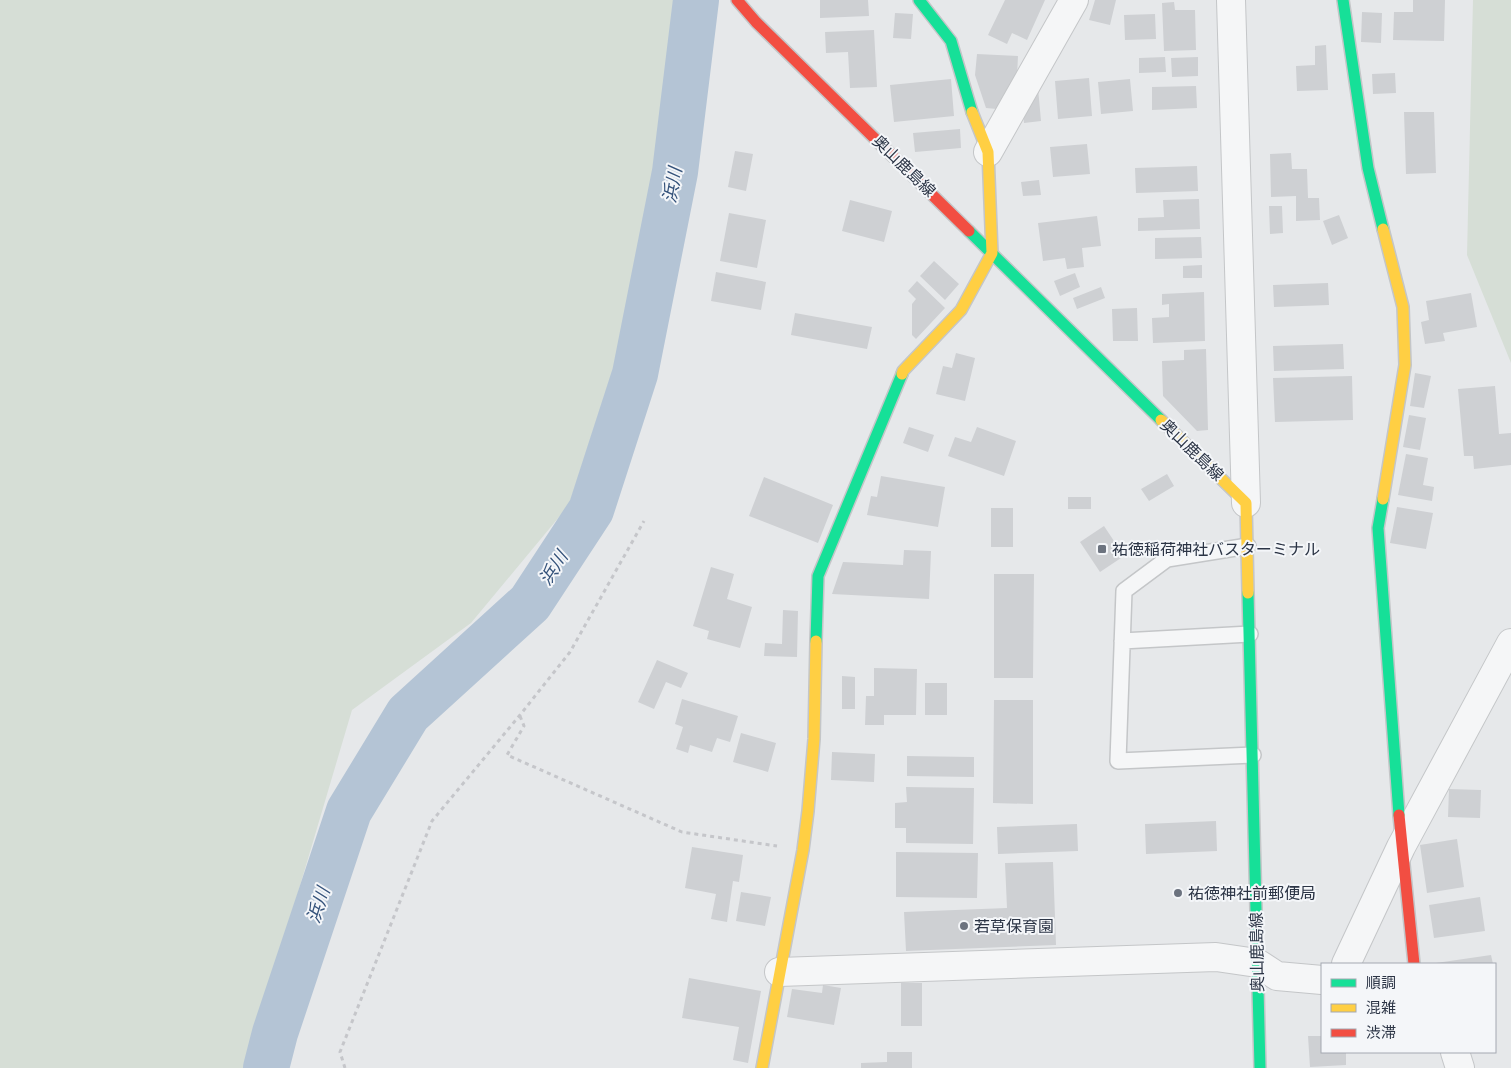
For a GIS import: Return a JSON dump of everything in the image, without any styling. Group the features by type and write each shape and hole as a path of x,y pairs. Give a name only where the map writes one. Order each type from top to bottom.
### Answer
{"street":[{"name":"奥山鹿島線","path":"737,0 756,22 1246,503 1260,1068"},
{"path":"762,1068 803,850 808,811 814,739 818,576 903,371 961,310 992,253 988,152 972,113 951,41 918,0"},
{"path":"988,152 1074,0"},
{"path":"1231,0 1246,503"},
{"path":"1343,0 1368,168 1403,307 1405,365 1378,528 1401,847 1414,963"},
{"path":"1346,963 1401,847 1511,643"},
{"path":"780,972 1216,957 1257,963 1277,976 1321,980"},
{"path":"1455,1053 1460,1068"}],"lane":[{"path":"1248,546 1167,559 1124,591 1118,760 1253,755"},
{"path":"1122,641 1250,634"}],"path":[{"path":"345,1068 340,1052 432,821 520,716 570,652 644,521"},
{"path":"520,716 524,726 508,754 682,832 803,850"}],"shaded area":[{"path":"0,0 676,0 642,280 569,505 471,623 352,710 246,1068 0,1068"},
{"path":"1473,0 1511,0 1511,363 1467,255"}],"building":[{"path":"820,0 868,0 869,16 820,18"},
{"path":"1005,0 1045,0 1027,40 1012,33 1007,44 988,35"},
{"path":"1095,0 1116,0 1110,25 1089,20"},
{"path":"1413,0 1445,0 1444,41 1393,40 1394,12 1413,12"},
{"path":"1174,2 1175,10 1195,10 1196,50 1164,51 1162,3"},
{"path":"1362,12 1382,13 1381,43 1361,42"},
{"path":"895,13 913,14 911,39 893,38"},
{"path":"1155,14 1156,39 1125,40 1124,15"},
{"path":"874,30 877,87 850,88 848,52 826,53 825,32"},
{"path":"1326,45 1328,90 1297,91 1296,66 1315,65 1315,46"},
{"path":"977,54 1018,56 1017,76 997,109 986,108 975,75"},
{"path":"1165,57 1166,72 1139,73 1139,58"},
{"path":"1198,57 1198,76 1172,77 1171,58"},
{"path":"1395,73 1396,93 1373,94 1372,74"},
{"path":"1089,78 1092,116 1058,119 1055,81"},
{"path":"951,79 954,116 894,122 890,85"},
{"path":"1130,79 1133,111 1101,114 1098,82"},
{"path":"1196,86 1197,108 1152,110 1152,87"},
{"path":"1038,88 1041,121 1024,123 1023,113"},
{"path":"1404,112 1434,112 1436,173 1406,174"},
{"path":"960,129 961,148 915,152 913,133"},
{"path":"1087,144 1090,174 1053,177 1050,147"},
{"path":"735,151 753,154 746,191 728,187"},
{"path":"1291,153 1292,169 1307,169 1308,198 1319,198 1320,220 1296,221 1296,196 1271,197 1270,154"},
{"path":"1197,166 1198,191 1136,193 1135,168"},
{"path":"1039,180 1041,195 1023,196 1021,182"},
{"path":"1199,199 1200,229 1138,231 1138,218 1164,217 1163,200"},
{"path":"850,200 892,211 884,242 842,231"},
{"path":"1269,206 1282,206 1283,233 1270,234"},
{"path":"729,213 766,220 757,268 720,261"},
{"path":"1339,215 1348,238 1332,245 1323,221"},
{"path":"1097,216 1101,246 1082,248 1084,267 1067,269 1065,258 1043,261 1038,223"},
{"path":"1201,237 1202,258 1155,259 1155,238"},
{"path":"934,261 959,284 945,300 920,276"},
{"path":"1202,265 1202,278 1183,278 1183,266"},
{"path":"716,272 766,282 761,310 711,301"},
{"path":"1075,273 1080,287 1060,296 1054,281"},
{"path":"917,281 945,308 916,339 912,335 912,304 916,299 908,291"},
{"path":"1328,283 1329,305 1274,307 1273,285"},
{"path":"1101,287 1105,298 1077,309 1073,298"},
{"path":"1204,292 1205,341 1153,343 1152,318 1169,317 1169,304 1162,305 1162,294"},
{"path":"1471,293 1477,327 1443,333 1445,341 1425,344 1421,322 1429,320 1426,301"},
{"path":"1137,308 1138,341 1113,341 1112,309"},
{"path":"795,313 872,327 867,349 791,335"},
{"path":"1343,344 1344,369 1274,371 1273,346"},
{"path":"1206,349 1208,430 1197,431 1163,396 1162,361 1184,360 1184,350"},
{"path":"956,353 975,358 965,401 936,394 943,366 952,368"},
{"path":"1415,373 1431,376 1424,408 1410,406"},
{"path":"1352,376 1353,420 1275,422 1273,378"},
{"path":"1495,386 1499,434 1511,433 1511,465 1474,469 1473,456 1464,456 1458,389"},
{"path":"1409,415 1426,418 1420,450 1403,447"},
{"path":"909,427 934,435 928,452 903,443"},
{"path":"977,427 1016,441 1004,476 948,456 955,437 971,442"},
{"path":"1406,454 1428,458 1423,485 1434,487 1432,501 1398,495"},
{"path":"1167,474 1174,486 1149,501 1141,489"},
{"path":"881,476 945,487 938,527 867,515 871,496 877,497"},
{"path":"764,477 833,505 818,543 749,516"},
{"path":"1068,497 1091,497 1091,509 1068,509"},
{"path":"1397,507 1433,513 1426,549 1390,543"},
{"path":"991,508 1013,508 1013,547 991,547"},
{"name":"祐徳稲荷神社バスターミナル","path":"1104,526 1124,556 1100,572 1080,542"},
{"path":"904,550 931,551 929,599 832,594 843,562 903,565"},
{"path":"711,567 734,574 727,599 752,607 740,648 707,639 709,631 693,626"},
{"path":"994,574 1034,574 1033,678 994,678"},
{"path":"783,610 798,611 797,657 764,656 765,643 782,644"},
{"path":"657,660 688,673 681,688 666,682 654,709 638,702"},
{"path":"874,668 917,669 916,715 884,715 884,725 865,725 866,696 874,696"},
{"path":"842,676 855,677 855,709 842,709"},
{"path":"925,683 947,683 947,715 925,715"},
{"path":"682,699 738,716 730,742 717,738 712,752 690,745 688,753 676,749 683,727 675,724"},
{"path":"994,700 1033,700 1033,804 993,803"},
{"path":"741,733 776,743 768,772 733,762"},
{"path":"832,752 875,754 874,782 831,780"},
{"path":"907,756 974,757 974,777 907,776"},
{"path":"906,787 974,788 973,844 906,843 906,828 895,828 895,803 907,802"},
{"path":"1449,789 1481,790 1480,818 1448,817"},
{"path":"1216,821 1217,851 1146,854 1145,824"},
{"path":"1077,824 1078,851 998,854 997,827"},
{"path":"1457,839 1464,887 1427,893 1420,845"},
{"path":"692,847 743,855 739,882 733,881 727,922 711,919 716,894 685,888"},
{"path":"896,852 978,853 977,898 896,897"},
{"path":"1053,862 1056,945 906,951 904,912 1007,908 1005,863"},
{"path":"741,892 771,897 765,926 736,921"},
{"path":"1480,897 1485,931 1434,938 1429,905"},
{"path":"1491,955 1493,963 1436,963"},
{"path":"689,978 761,991 748,1063 733,1060 739,1027 682,1018"},
{"path":"901,983 922,983 922,1026 901,1026"},
{"path":"823,985 841,988 834,1025 787,1017 792,989 822,993"},
{"path":"1308,1036 1321,1036 1321,1053 1346,1053 1346,1065 1310,1067"},
{"path":"887,1052 912,1052 912,1068 861,1068 861,1063 887,1062"}],"waterway":[{"name":"浜川","path":"266,1068 275,1033 349,811 408,714 530,603 591,510 635,374 675,172 696,0"}],"traffic: fast":[{"path":"919,0 951,41 972,112"},
{"path":"1343,0 1368,168 1383,229"},
{"path":"969,231 1161,420"},
{"path":"816,641 818,576 902,374"},
{"path":"1383,499 1378,528 1399,815"},
{"path":"1248,593 1260,1068"}],"traffic: slow":[{"path":"902,374 961,310 992,253 988,152 972,112"},
{"path":"1383,229 1403,307 1405,365 1383,499"},
{"path":"1161,420 1246,503 1248,593"},
{"path":"762,1068 803,850 808,811 814,739 816,641"}],"traffic: jam":[{"path":"737,0 756,22 969,231"},
{"path":"1399,815 1414,963"}],"place":[{"name":"祐徳稲荷神社バスターミナル","path":"1102,549"},
{"name":"祐徳神社前郵便局","path":"1178,893"},
{"name":"若草保育園","path":"964,926"}]}
